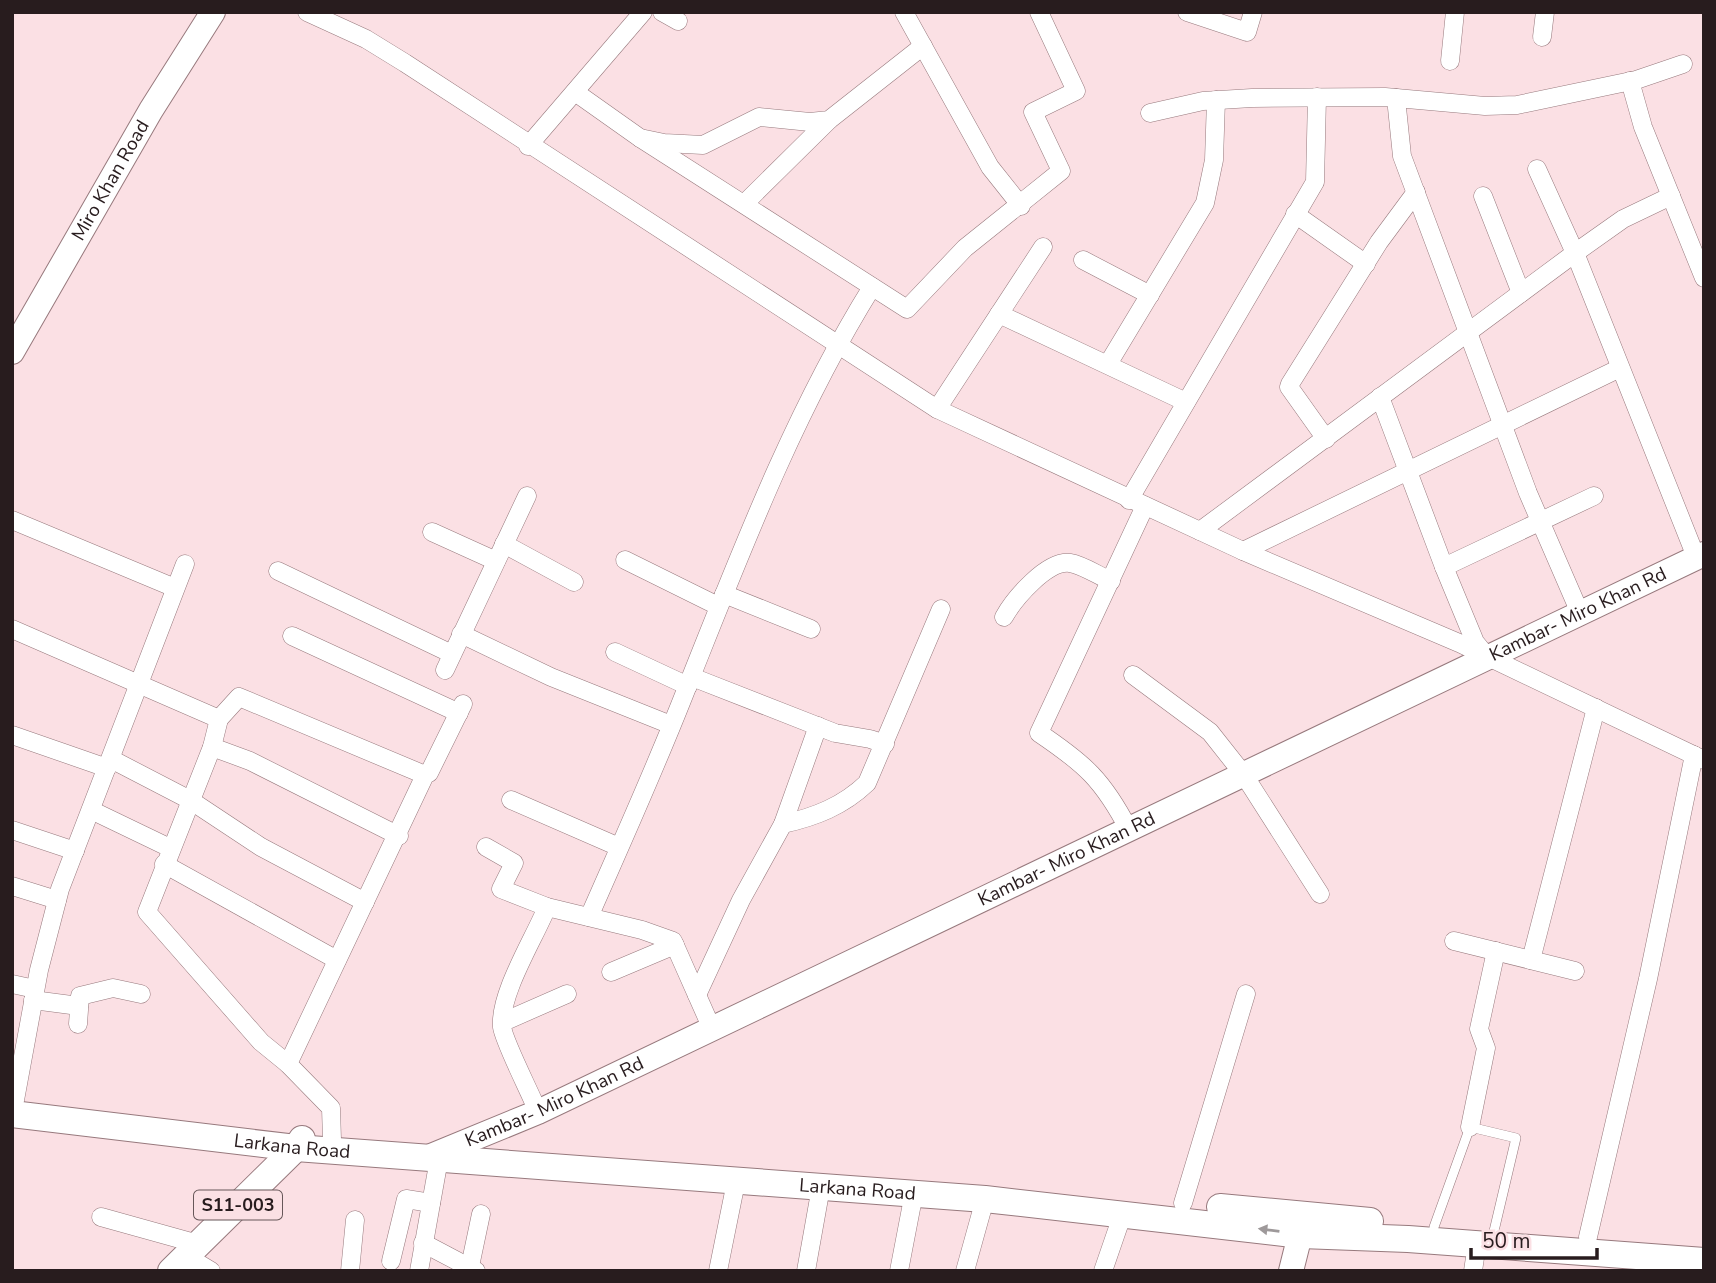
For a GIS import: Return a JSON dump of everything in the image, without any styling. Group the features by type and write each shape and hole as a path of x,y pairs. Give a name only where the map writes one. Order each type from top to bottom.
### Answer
{"main road":[{"name":"Miro Khan Road","path":"12,352 151,110 213,12"},
{"name":"Kambar- Miro Khan Rd","path":"439,1155 538,1112 1700,555"},
{"name":"Larkana Road","path":"13,1105 300,1143 644,1168 944,1181 1183,1203 1303,1225 1434,1227 1639,1264 1704,1261"},
{"name":"Larkana Road","path":"300,1143 332,1140 439,1155"},
{"name":"S11-003","path":"185,1257 300,1143"},
{"name":"Larkana Road","path":"644,1168 736,1182 914,1193 1122,1213 1486,1238 1588,1237 1704,1245"},
{"path":"1291,1271 1303,1225"}],"street":[{"path":"307,12 366,38 937,410 1243,551 1486,656 1699,758 1588,1237"},
{"path":"528,146 643,12"},
{"path":"904,12 990,167 1021,206"},
{"path":"575,92 640,138 907,309 965,248 1021,206 1061,171 1033,113 1076,91 1039,12"},
{"path":"1187,12 1247,32 1253,12"},
{"path":"1450,61 1455,12"},
{"path":"1542,37 1545,12"},
{"path":"744,204 829,120 923,46"},
{"path":"1150,113 1216,100 1317,97 1396,98 1485,106 1517,105 1630,81 1683,64"},
{"path":"1630,81 1643,127 1704,278"},
{"path":"1129,830 1114,801 1085,764 1039,733 1111,581 1137,503 1186,402 1315,182 1317,97"},
{"path":"1396,98 1402,156 1528,493 1580,613"},
{"path":"1108,364 1205,203 1214,160 1216,100"},
{"path":"640,138 703,145 758,117 810,122 829,120"},
{"path":"1537,169 1575,253 1620,368 1700,555"},
{"path":"1326,439 1289,387 1366,264 1416,192"},
{"path":"1483,195 1521,293"},
{"path":"1200,531 1575,253 1623,219 1671,196"},
{"path":"1295,214 1366,264"},
{"path":"937,410 1042,247"},
{"path":"1083,260 1150,295"},
{"path":"589,917 690,681 772,477 837,343 872,287"},
{"path":"999,314 1186,402"},
{"path":"1243,551 1620,368"},
{"path":"1380,397 1444,567 1475,642 1486,656"},
{"path":"278,571 448,662 527,496"},
{"path":"1444,567 1594,496"},
{"path":"12,520 175,588"},
{"path":"432,532 496,561"},
{"path":"504,544 574,582"},
{"path":"625,560 721,600 811,629"},
{"path":"1004,617 1016,596 1039,577 1063,565 1070,563 1111,581"},
{"path":"13,1105 34,995 57,900 185,565"},
{"path":"783,824 813,818 853,796 867,783 941,608"},
{"path":"12,629 219,719"},
{"path":"461,634 551,677 671,724"},
{"path":"288,1065 425,775 429,773 461,708 292,636"},
{"path":"615,652 835,733 870,738 885,744"},
{"path":"1133,676 1210,732 1244,775 1320,894"},
{"path":"332,1140 331,1108 261,1042 147,912 212,747 219,719 239,697 425,775"},
{"path":"1531,960 1596,708"},
{"path":"697,995 741,900 783,824 818,726"},
{"path":"12,735 109,764 190,800 261,847 365,902"},
{"path":"212,747 250,761 398,836"},
{"path":"511,800 619,847"},
{"path":"91,810 337,960"},
{"path":"12,831 75,851"},
{"path":"486,847 514,863 501,888 547,908 642,930 673,941 712,1029"},
{"path":"12,886 57,900"},
{"path":"538,1112 502,1027 513,975 529,951 547,908"},
{"path":"1454,941 1576,971"},
{"path":"611,972 675,945"},
{"path":"1470,1127 1486,1048 1479,1028 1496,951"},
{"path":"12,984 78,1015 79,996 113,988 141,994"},
{"path":"503,1022 567,994"},
{"path":"1183,1203 1246,994"},
{"path":"419,1271 439,1155"},
{"path":"718,1271 736,1182"},
{"path":"806,1271 821,1188"},
{"path":"899,1271 914,1193"},
{"path":"391,1261 406,1199 431,1203"},
{"path":"965,1271 985,1199"},
{"path":"1103,1271 1122,1213"},
{"path":"423,1243 471,1269 481,1214"},
{"path":"101,1217 211,1271"},
{"path":"350,1271 355,1220"},
{"path":"1473,1271 1486,1238"}],"lane":[{"path":"1434,1227 1470,1127 1516,1138 1486,1238"}]}
